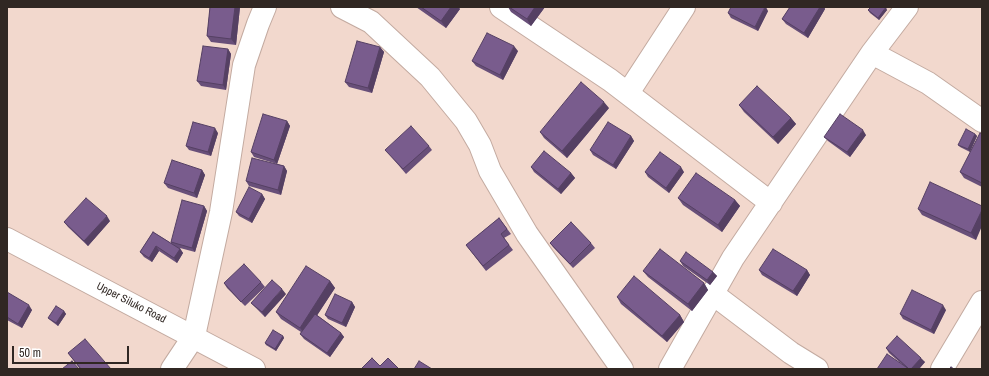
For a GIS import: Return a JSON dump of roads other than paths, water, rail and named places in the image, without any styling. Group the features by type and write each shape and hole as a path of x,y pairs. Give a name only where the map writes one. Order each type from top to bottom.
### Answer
{"street":[{"path":"172,369 194,336 221,212 244,66 265,7"},
{"path":"342,7 371,22 430,77 466,122 480,145 490,171 527,234 622,369"},
{"path":"500,7 628,93 771,203"},
{"path":"628,93 684,7"},
{"path":"670,369 733,258 872,53 907,7"},
{"path":"872,53 928,83 982,121"},
{"name":"Upper Siluko Road","path":"7,239 194,336 254,369"},
{"path":"712,294 792,353 817,369"},
{"path":"942,369 982,302"}]}
